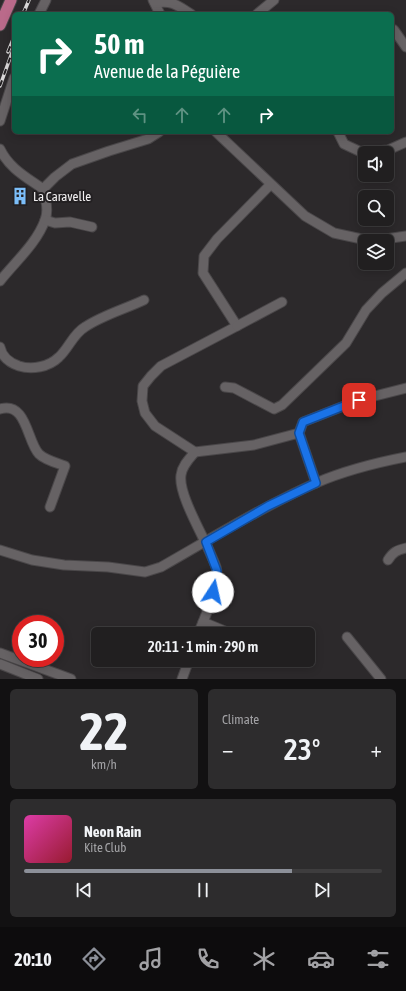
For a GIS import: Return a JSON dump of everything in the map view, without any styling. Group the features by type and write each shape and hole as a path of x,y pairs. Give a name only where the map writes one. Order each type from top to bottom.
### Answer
{"main road":[{"path":"0,26 11,0"}],"street":[{"path":"40,12 46,0"},
{"path":"259,12 274,0"},
{"path":"159,12 154,1 172,2 189,12"},
{"path":"394,30 406,47"},
{"path":"0,121 12,84"},
{"path":"43,189 55,177 72,164 148,139 156,134"},
{"path":"218,134 270,185 305,216 334,233 358,238"},
{"path":"339,134 344,144 361,152 388,150 406,142"},
{"path":"0,149 4,157 18,172 43,189 47,207 45,220 33,242 0,281"},
{"path":"237,326 203,273 204,256 217,239 270,185"},
{"path":"45,220 55,223 70,222 92,227"},
{"path":"394,238 406,236"},
{"path":"225,387 234,388 274,409 282,405 346,343 366,310 382,293 406,273"},
{"path":"0,350 14,365 33,368 46,366 59,357 72,339 84,327 144,300"},
{"path":"282,302 161,366 143,386 142,401 145,414 155,426 195,452 254,445 299,433"},
{"path":"316,483 299,433 303,422 359,400 406,388"},
{"path":"0,409 5,407 10,408 17,412 23,419 40,456 65,466 50,507"},
{"path":"195,452 184,464 181,475 182,488 217,571 213,592 201,627"},
{"path":"0,550 32,560 64,565 108,567 145,572 161,567 268,506 316,483 345,472 406,457"},
{"path":"388,560 393,552 406,548"},
{"path":"203,622 215,627"},
{"path":"347,637 380,679"},
{"path":"38,679 1,666 3,654 44,675 71,679"},
{"path":"182,679 186,667"}],"railway":[{"path":"24,12 29,0"},
{"path":"8,52 12,42"},
{"path":"0,86 12,53"}],"place":[{"name":"La Caravelle","path":"20,196"}],"route":[{"path":"213,592 217,571 206,542 268,506 316,483 299,433 303,422 359,400"}]}
